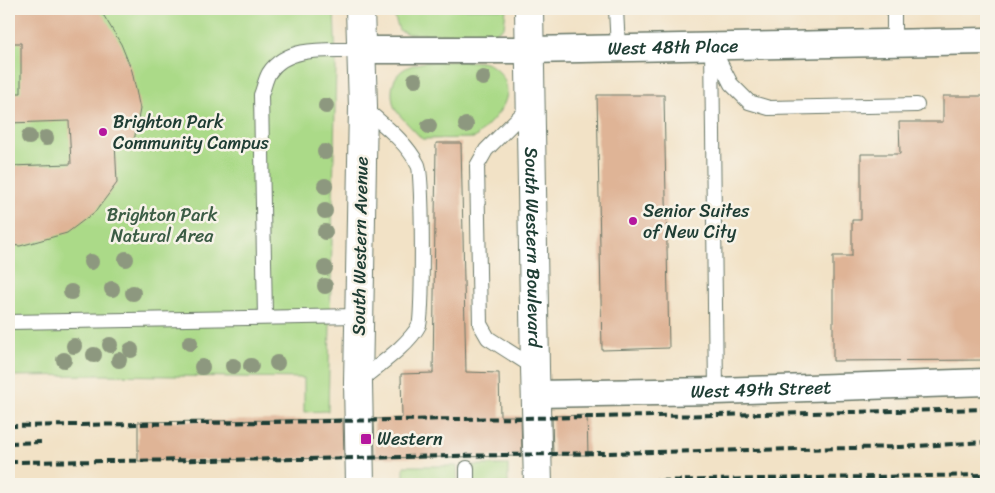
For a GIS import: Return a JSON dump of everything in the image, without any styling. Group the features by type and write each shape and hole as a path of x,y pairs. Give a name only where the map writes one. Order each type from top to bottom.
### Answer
{"main road":[{"name":"South Western Avenue","path":"360,9 363,107 358,316 360,484"},
{"name":"South Western Boulevard","path":"529,9 538,484"}],"street":[{"name":"West 48th Place","path":"361,50 530,50 986,41"},
{"name":"West 49th Street","path":"535,381 716,391 986,382"}],"lane":[{"path":"616,9 618,48"},
{"path":"894,9 894,43"},
{"path":"712,46 730,84 749,102 769,108 917,105"},
{"path":"712,46 716,391"},
{"path":"265,316 261,96 269,74 276,66 296,54 361,50"},
{"path":"531,106 486,150 477,166 477,185 480,324 488,338 535,381"},
{"path":"358,383 411,338 420,323 422,252 420,167 404,144 363,107"},
{"path":"9,322 265,316 358,316"},
{"path":"467,468 467,484"}],"green space":[{"name":"Brighton Park Natural Area","path":"9,9 334,9 336,66 328,411 304,412 304,378 104,375 9,376"},
{"path":"395,9 506,9 504,27 494,34 408,34 399,30 395,18"},
{"path":"426,62 483,62 491,65 500,73 507,92 505,100 496,116 475,138 422,139 395,109 392,93 398,75 413,65"},
{"path":"473,465 508,465 508,484 473,484"},
{"path":"404,466 457,466 458,484 404,484"}],"building":[{"name":"Brighton Park Community Campus","path":"9,9 94,9 104,16 121,44 132,71 140,109 134,141 115,142 117,183 96,211 67,233 20,246 9,245 9,166 71,164 69,121 9,123 9,93 21,93 21,43 9,43"},
{"name":"Senior Suites of New City","path":"597,95 664,95 669,348 602,350"},
{"path":"943,96 986,96 986,360 833,361 833,256 852,256 852,220 861,220 861,154 900,154 899,122 943,122"},
{"path":"436,143 461,143 466,372 499,373 500,416 521,416 522,456 375,458 374,419 402,418 401,374 433,373"},
{"path":"587,415 588,455 553,455 552,416"},
{"path":"343,419 344,458 138,461 138,422"}],"railway":[{"path":"9,426 986,409"},
{"path":"9,443 42,442"},
{"path":"9,462 305,459 901,447 986,442"},
{"path":"481,484 986,475"}],"place":[{"name":"Brighton Park Community Campus","path":"103,132"},
{"name":"Senior Suites of New City","path":"633,221"},
{"name":"Western","path":"366,439"}]}
